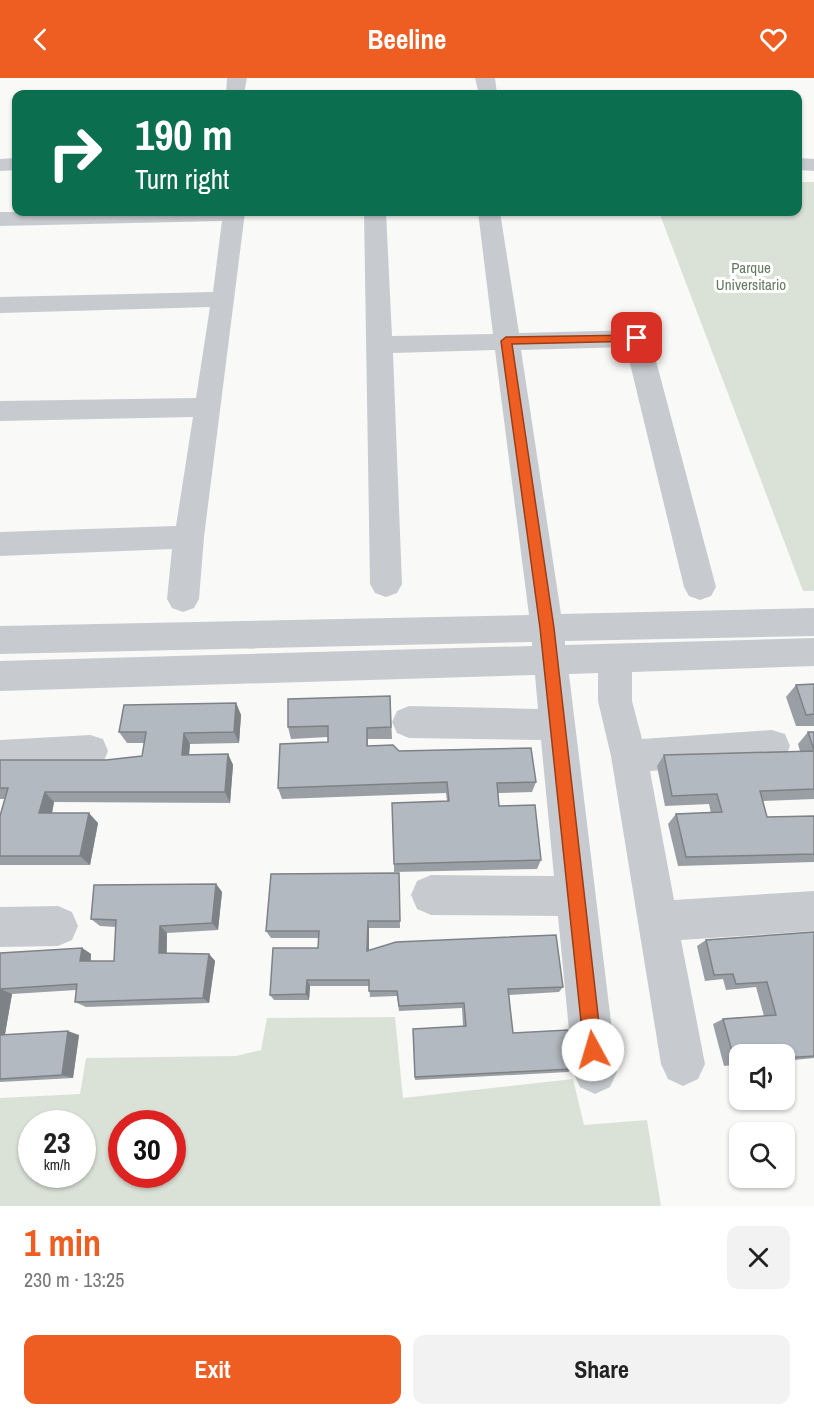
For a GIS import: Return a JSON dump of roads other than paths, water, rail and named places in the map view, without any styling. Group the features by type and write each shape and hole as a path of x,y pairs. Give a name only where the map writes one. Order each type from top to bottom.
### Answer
{"street":[{"path":"0,219 117,216"},
{"path":"183,599 189,537 224,299 234,216"},
{"path":"375,216 386,584"},
{"path":"490,216 548,643 595,1072"},
{"path":"0,305 224,299"},
{"path":"380,345 637,338 700,587"},
{"path":"0,411 208,406"},
{"path":"0,544 189,537"},
{"path":"0,676 548,643 814,622"},
{"path":"0,640 548,643 615,657 814,652"},
{"path":"615,657 615,701 628,756 659,921 683,1064"},
{"path":"409,722 557,725"},
{"path":"628,756 772,746"},
{"path":"0,756 90,751"},
{"path":"431,895 577,896"},
{"path":"659,921 814,911"},
{"path":"0,927 58,926"}],"park label":[{"name":"Parque Universitario","path":"751,276"}]}
